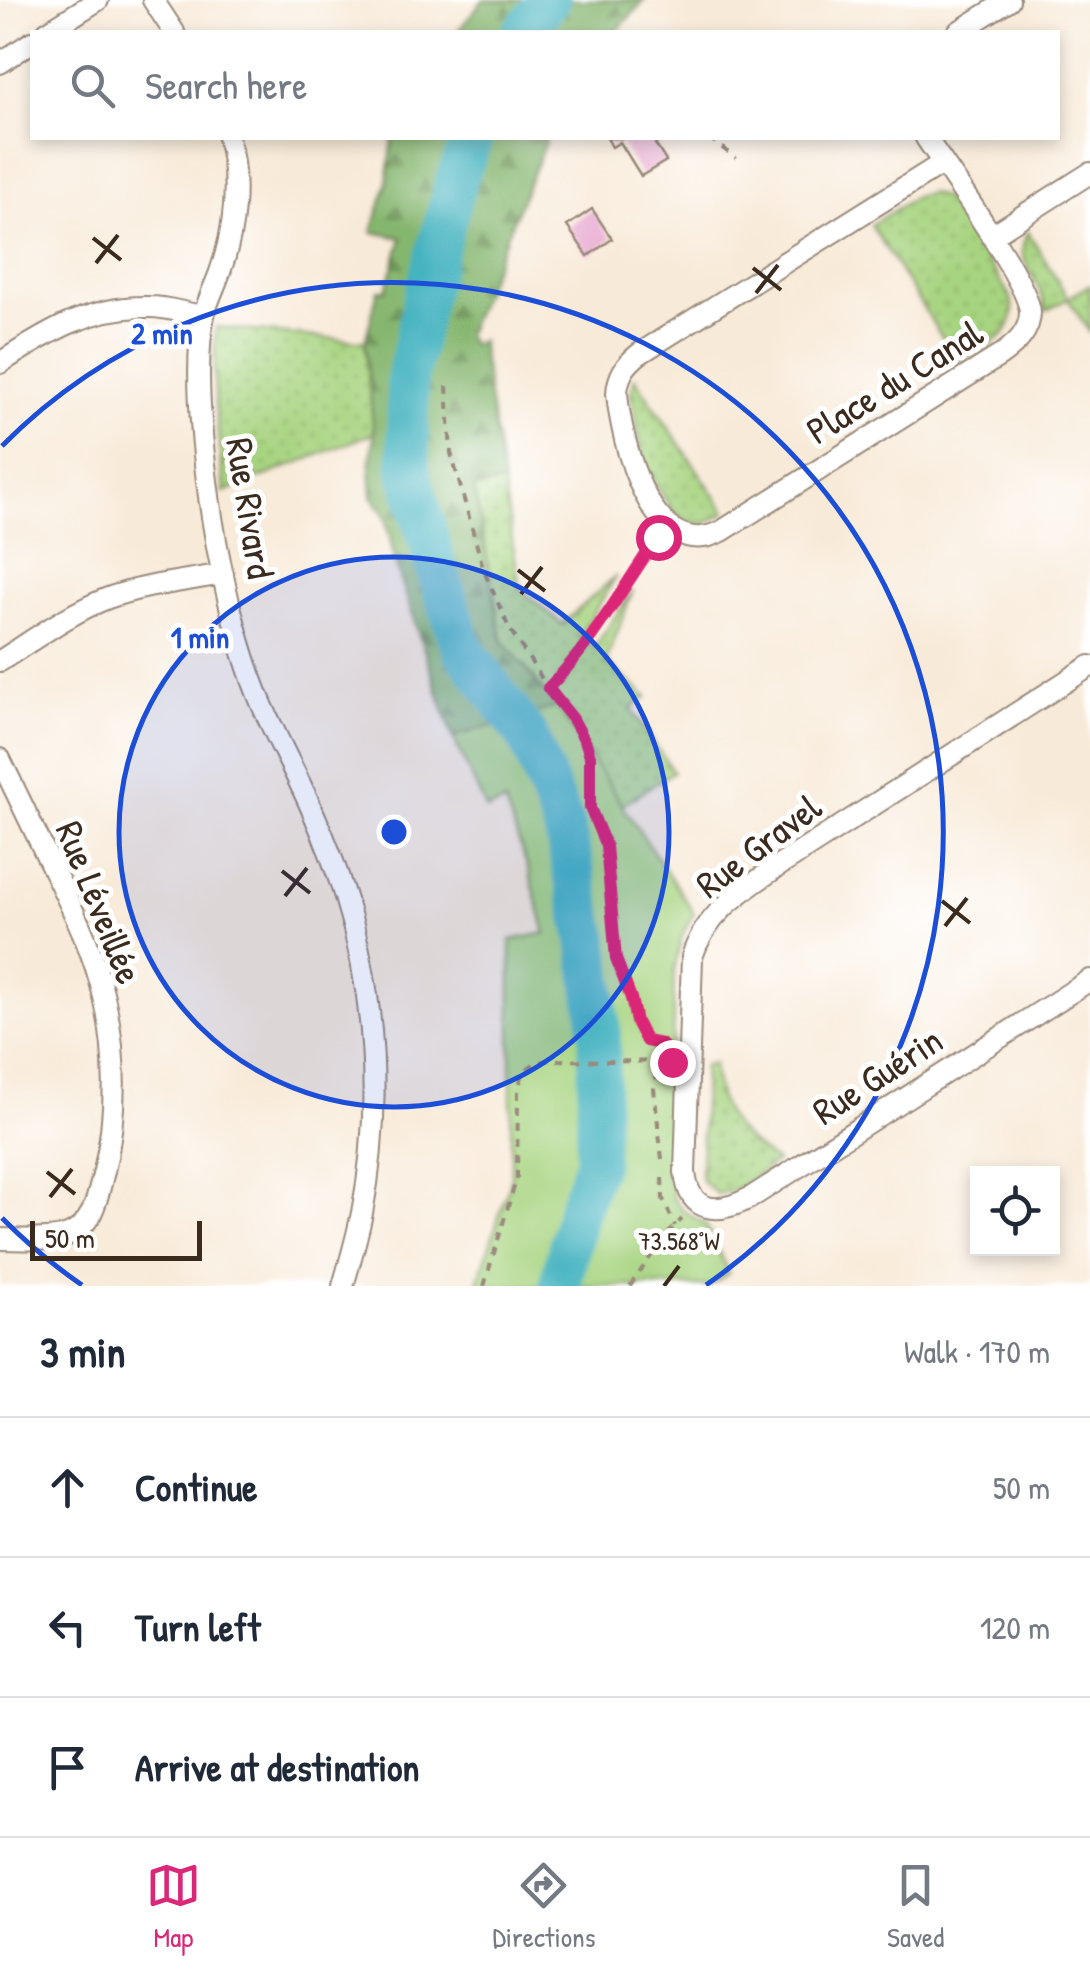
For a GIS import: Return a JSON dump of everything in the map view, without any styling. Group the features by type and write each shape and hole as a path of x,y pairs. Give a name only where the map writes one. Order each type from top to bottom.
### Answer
{"street":[{"path":"50,30 98,0"},
{"path":"153,0 173,30"},
{"path":"961,30 1009,0"},
{"path":"0,63 30,43"},
{"name":"Rue Rivard","path":"228,140 233,178 231,230 204,316 200,357 207,482 223,574 256,692 312,810 345,898 365,984 372,1036 372,1121 362,1212 343,1286"},
{"path":"927,140 942,163"},
{"name":"Place du Canal","path":"942,163 990,236 1028,301 1028,324 1014,346 713,536 686,537 668,526 635,477 630,462 616,394 625,367 942,163"},
{"path":"990,236 1090,174"},
{"path":"0,363 43,335 88,315 154,307 204,316"},
{"path":"0,661 107,598 223,574"},
{"name":"Rue Gravel","path":"692,1208 685,1172 690,970 695,946 717,912 774,870 1090,666"},
{"name":"Rue Léveillée","path":"0,759 68,900 94,965 110,1026 114,1090 109,1148 89,1218 80,1228 60,1238 0,1239"},
{"name":"Rue Guérin","path":"692,1208 718,1210 750,1198 1090,980"}],"path":[{"path":"712,140 736,158"},
{"path":"447,386 451,453 484,572 509,628 573,719 590,756 590,808 606,846 616,959 646,1041 661,1044 667,1050 669,1062 656,1079 654,1089 663,1199 675,1226"},
{"path":"548,688 586,643 658,537"},
{"path":"484,1286 517,1177 518,1092 525,1070 534,1063 553,1060 669,1062"},
{"path":"630,1286 663,1239 692,1208"}],"green space":[{"path":"483,0 645,0 618,30 459,30"},
{"path":"393,140 546,140 466,334 471,345 480,341 503,483 474,488 502,640 557,707 453,737 395,562 385,516 372,496 374,433 365,342 378,290 386,290 402,238 372,232 387,184"},
{"path":"929,193 951,204 1010,296 1013,309 1007,330 1000,337 958,363 871,225 915,197"},
{"path":"1028,232 1068,298 1090,285 1090,333 1068,299 1045,311 1023,254"},
{"path":"216,327 365,342 374,433 224,492 215,389"},
{"path":"635,378 726,512 703,523 693,523 668,504 643,458 631,393"},
{"path":"503,483 520,589 562,624 616,576 579,638 595,647 633,590 606,662 647,697 631,709 673,772 622,805 557,707 502,640 474,488"},
{"path":"557,707 694,913 682,936 674,972 670,1178 673,1198 706,1225 729,1273 710,1286 477,1286 511,1179 511,940 546,933 505,803 487,810 453,737"},
{"path":"713,1064 719,1097 731,1122 776,1162 741,1186 717,1194 702,1181 701,1172 704,1065"}],"building":[{"path":"608,140 662,140 655,144 666,161 641,176 620,142 612,147"},
{"path":"592,209 612,239 588,256 567,226"}],"waterway":[{"path":"525,30 549,0"},
{"path":"471,140 425,295 407,380 409,471 463,649 528,737 564,827 588,939 600,1029 596,1161 577,1213 560,1286"}],"route":[{"path":"658,537 586,643 548,688 573,719 590,756 590,808 606,846 616,959 636,1022 646,1041 661,1044 667,1050 667,1062 672,1062"}]}
